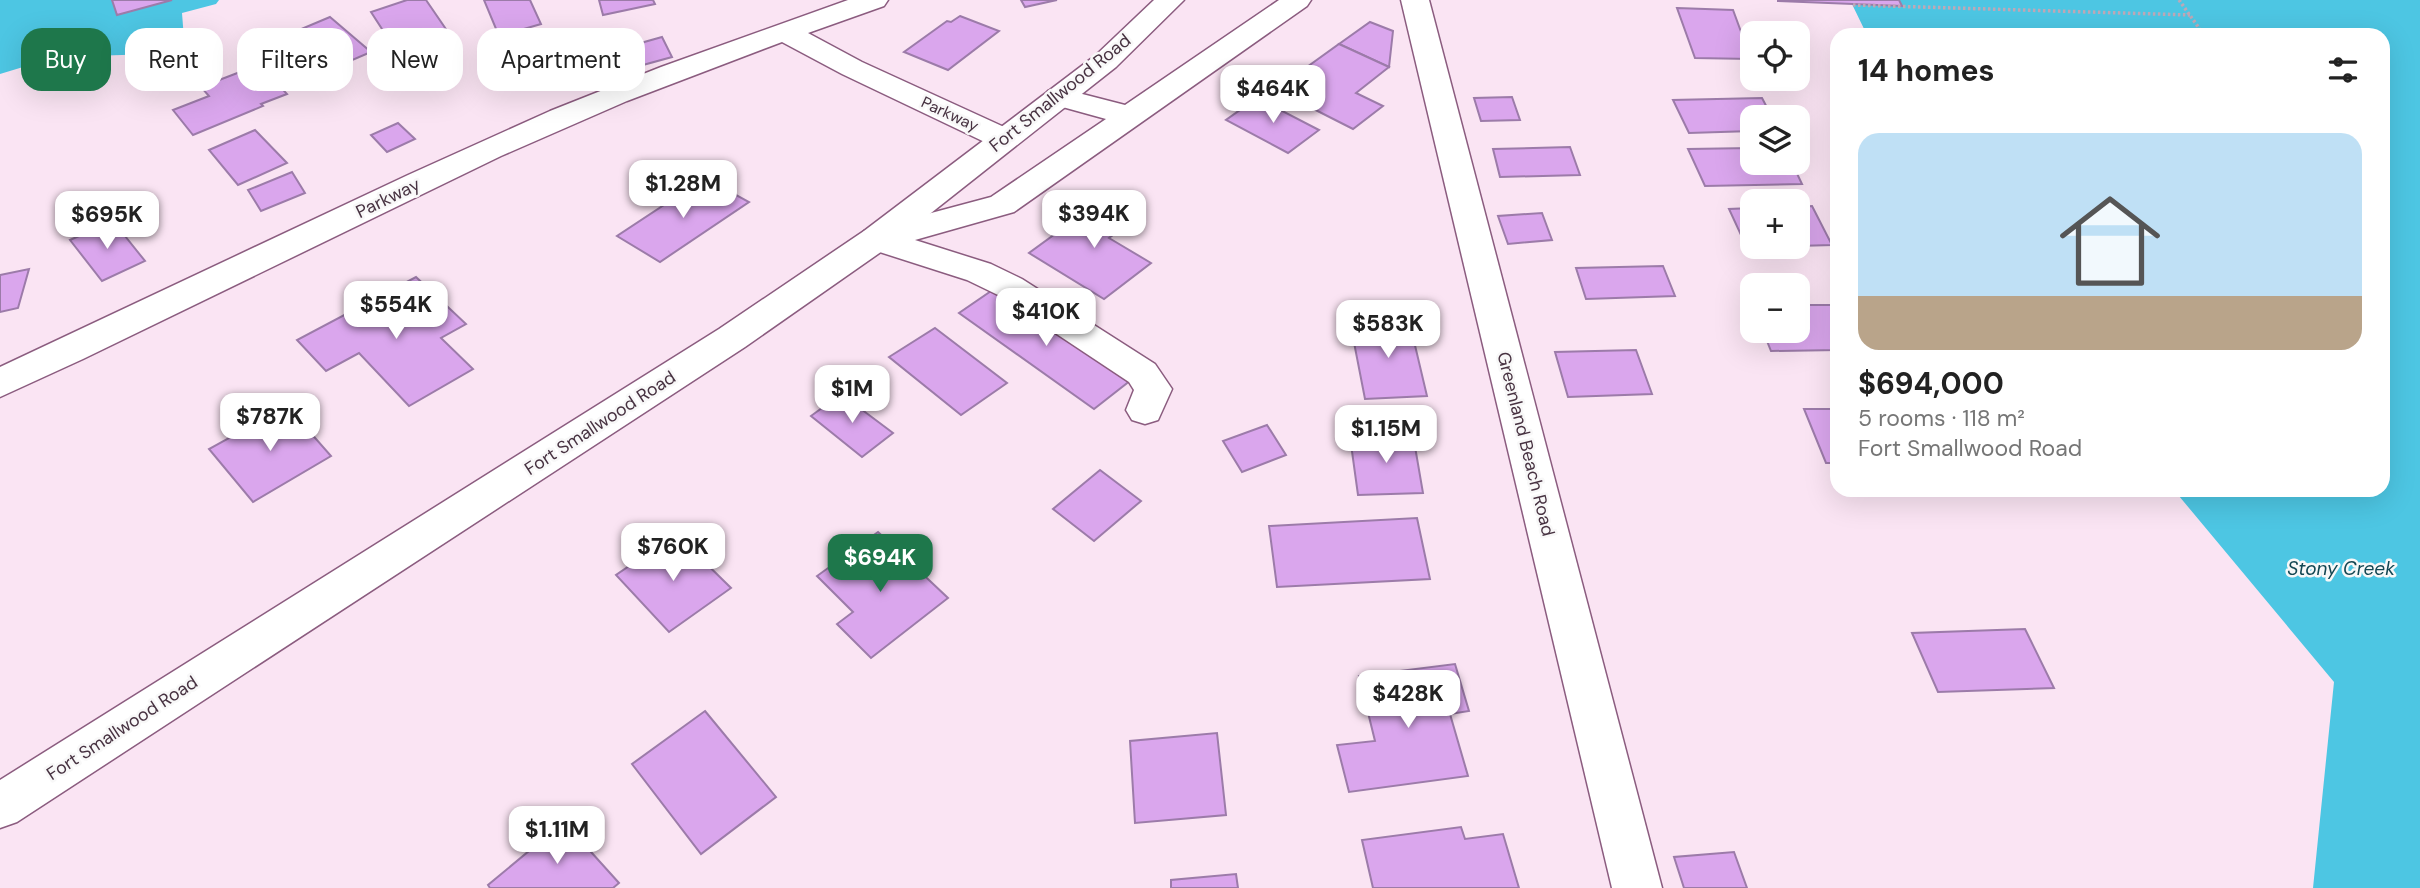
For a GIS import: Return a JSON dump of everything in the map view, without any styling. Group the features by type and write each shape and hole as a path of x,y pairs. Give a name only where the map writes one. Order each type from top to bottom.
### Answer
{"street":[{"name":"Parkway","path":"0,383 157,311 470,158 563,117 874,0"},
{"name":"Fort Smallwood Road","path":"0,806 732,338 876,239 1106,61 1170,0"},
{"path":"876,239 1002,205 1297,0"},
{"name":"Greenland Beach Road","path":"1415,0 1637,888"},
{"name":"Parkway","path":"784,32 852,68 1004,139"},
{"path":"1059,97 1131,117"},
{"path":"876,239 979,272 1010,287 1142,373 1153,389 1145,410"}],"path":[{"path":"2179,0 2199,28"},
{"path":"1853,5 2190,15"}],"water":[{"path":"0,0 219,0 216,4 182,13 183,28 125,28 125,55 111,55 111,28 21,28 21,68 0,74"},
{"name":"Stony Creek","path":"1850,0 2420,0 2420,888 2313,888 2334,682 2180,497 2390,497 2390,28 1864,28"}],"building":[{"path":"112,0 172,0 117,15"},
{"path":"407,0 426,0 445,28 381,28 371,12"},
{"path":"484,0 530,0 541,24 527,28 496,28"},
{"path":"599,0 653,0 655,4 603,15"},
{"path":"1021,0 1057,0 1025,7"},
{"path":"1899,0 1902,6 1778,1"},
{"path":"1677,8 1733,10 1740,29 1740,59 1695,58"},
{"path":"960,16 999,31 948,70 904,52 947,21 951,22"},
{"path":"330,17 343,28 304,28"},
{"path":"1370,22 1393,31 1389,67 1339,44"},
{"path":"353,37 367,49 367,54 353,60"},
{"path":"662,37 672,57 645,64 645,42"},
{"path":"1339,44 1389,67 1356,93 1383,106 1353,129 1288,96 1313,78 1300,72"},
{"path":"237,73 237,91 284,91 287,94 193,135 173,110 209,96 205,91 223,91 223,79"},
{"path":"1512,97 1520,120 1481,121 1474,98"},
{"path":"1257,98 1319,130 1288,153 1226,120"},
{"path":"1762,98 1766,105 1740,105 1740,131 1689,133 1673,100"},
{"path":"398,123 415,139 387,152 371,135"},
{"path":"255,130 287,163 238,185 209,150"},
{"path":"1570,147 1580,175 1500,177 1493,149"},
{"path":"1740,148 1740,175 1798,175 1802,184 1705,186 1688,149"},
{"path":"292,172 305,193 261,211 248,190"},
{"path":"705,178 749,202 660,262 617,236"},
{"path":"1106,197 1138,216 1109,238 1151,263 1104,299 1029,253"},
{"path":"1810,206 1812,206 1830,245 1810,246"},
{"path":"1729,209 1740,209 1740,233"},
{"path":"1542,213 1552,240 1508,244 1498,216"},
{"path":"113,221 145,261 102,281 70,240"},
{"path":"1663,266 1675,296 1586,299 1576,268"},
{"path":"29,269 18,308 0,312 0,275"},
{"path":"416,277 466,324 441,338 473,369 409,406 359,353 326,371 297,340"},
{"path":"997,287 1131,380 1094,409 959,313"},
{"path":"1810,305 1830,305 1830,350 1771,351 1768,343 1810,343"},
{"path":"1409,320 1427,396 1365,399 1350,322"},
{"path":"935,328 1007,383 961,415 889,357"},
{"path":"1636,350 1652,394 1568,397 1555,352"},
{"path":"841,394 893,433 862,457 811,416"},
{"path":"287,406 331,456 253,502 209,449"},
{"path":"1804,409 1830,409 1830,463 1826,463"},
{"path":"1267,425 1286,455 1242,472 1223,441"},
{"path":"1413,435 1423,493 1358,495 1350,437"},
{"path":"1100,470 1141,501 1094,541 1053,509"},
{"path":"1417,518 1430,579 1277,587 1269,526"},
{"path":"878,532 948,598 871,658 837,624 853,612 817,576"},
{"path":"676,534 731,588 669,632 616,575"},
{"path":"2025,629 2054,688 1938,692 1912,633"},
{"path":"1455,664 1469,711 1450,714 1468,776 1349,792 1337,745 1375,741 1359,676"},
{"path":"705,711 776,797 701,854 632,764"},
{"path":"1217,733 1226,815 1135,823 1130,741"},
{"path":"564,822 619,883 613,888 490,888 488,885"},
{"path":"1461,827 1465,839 1503,834 1519,888 1373,888 1362,840"},
{"path":"1734,852 1747,888 1684,888 1674,857"},
{"path":"1236,874 1238,888 1171,888 1171,880"}]}
